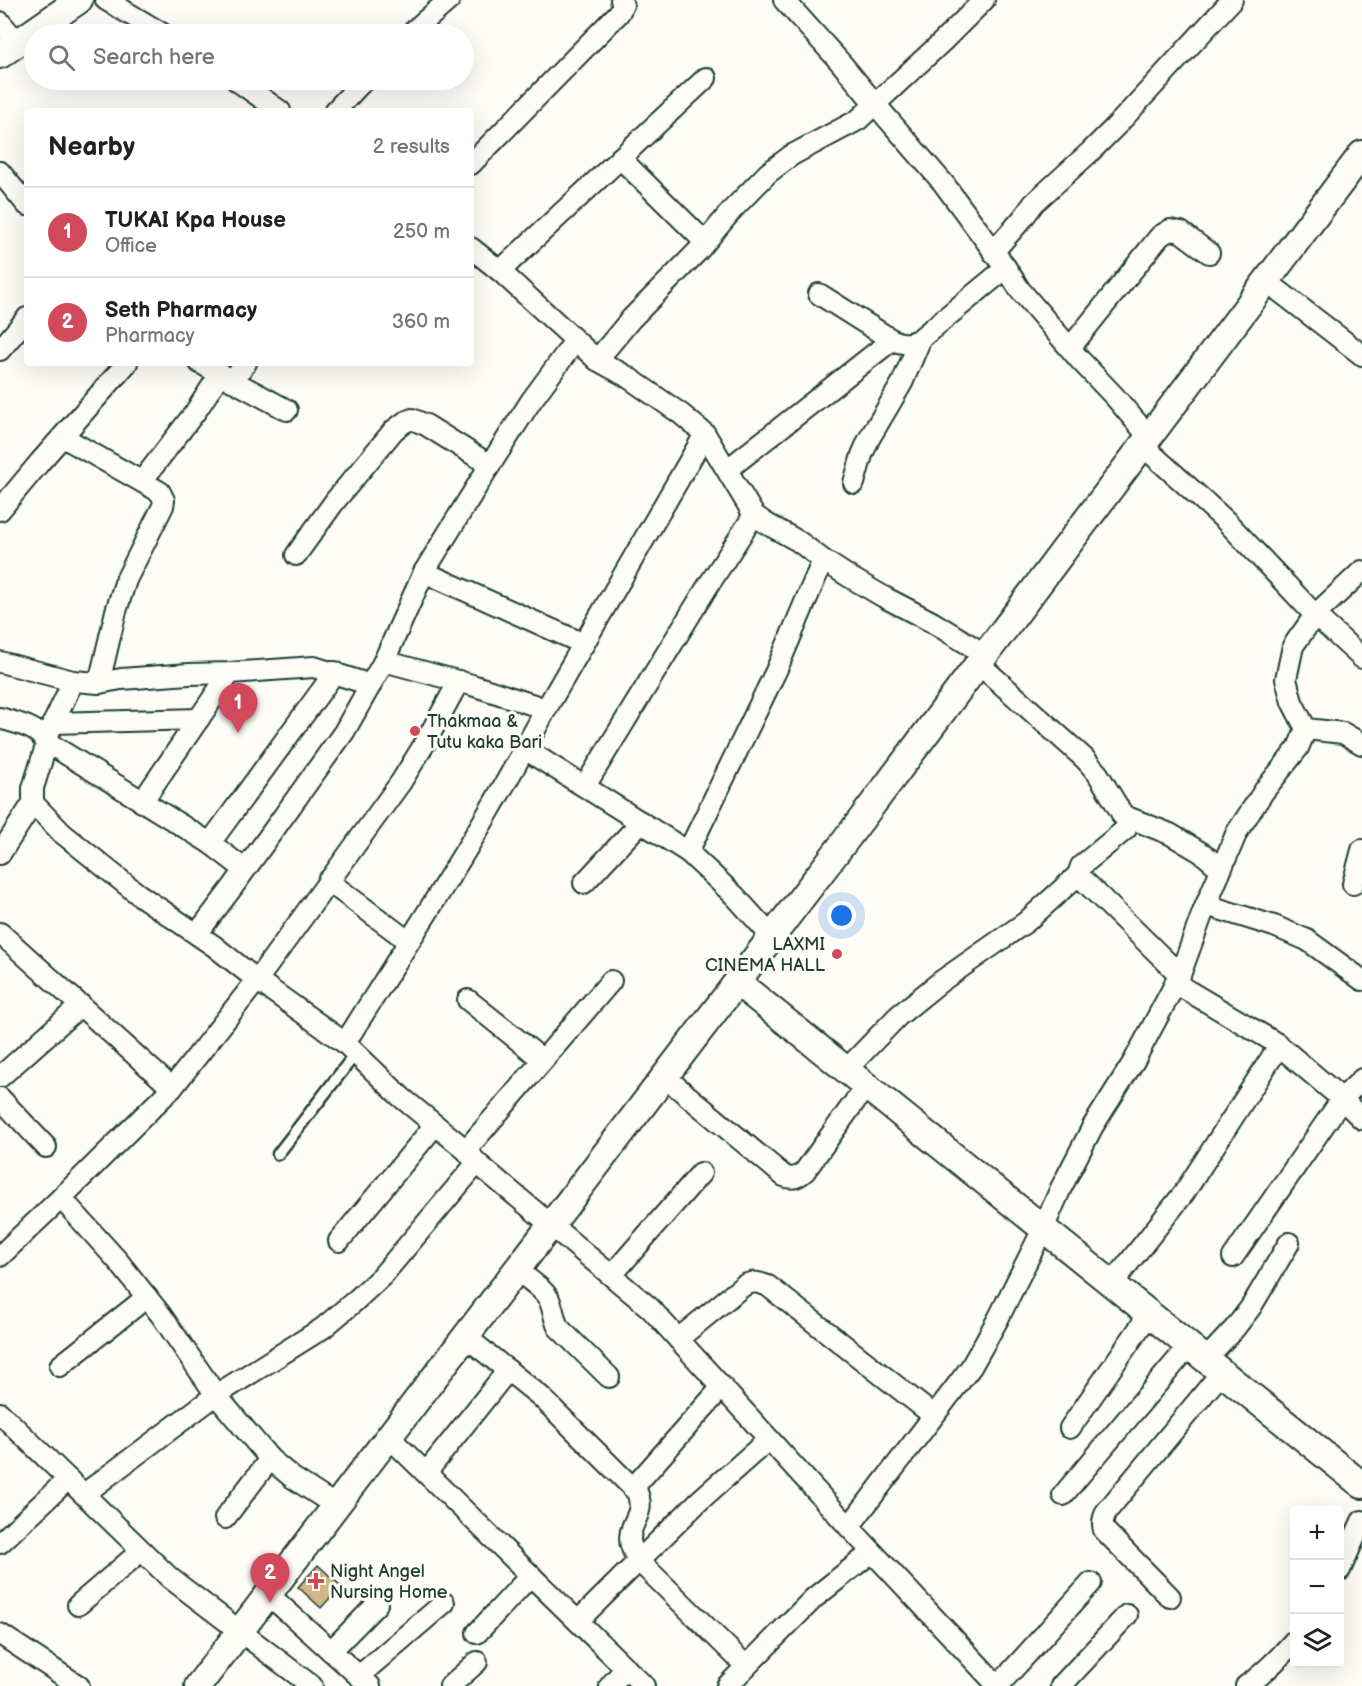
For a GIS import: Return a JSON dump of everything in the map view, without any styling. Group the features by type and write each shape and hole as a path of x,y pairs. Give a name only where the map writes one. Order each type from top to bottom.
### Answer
{"street":[{"path":"45,24 79,0"},
{"path":"106,0 146,24"},
{"path":"421,24 449,0"},
{"path":"474,161 619,13 623,5 621,0"},
{"path":"784,0 842,63 944,184 1020,290 1146,441 1315,615 1362,658"},
{"path":"993,252 1034,202 1118,124 1232,0"},
{"path":"597,360 631,319 705,243 732,210 768,173 792,155 858,120 976,3"},
{"path":"0,22 9,49 24,38"},
{"path":"500,271 706,78"},
{"path":"250,90 276,108"},
{"path":"338,108 355,90"},
{"path":"198,1686 772,937 1362,154"},
{"path":"620,158 705,243"},
{"path":"0,172 24,201"},
{"path":"1070,348 1160,236 1170,230 1181,232 1209,253"},
{"path":"474,250 500,271 597,360 626,376 681,414 705,434 754,514 798,541 823,560 884,597 932,622 982,659 1085,759 1098,774 1126,822 1126,829 1081,866 1078,870 1079,878 1177,979 1279,1046 1342,1099 1362,1119"},
{"path":"819,294 892,340 904,344 913,343 1006,268"},
{"path":"1266,282 1362,355"},
{"path":"0,351 24,322"},
{"path":"854,483 869,439 902,383 921,338"},
{"path":"197,934 344,732 384,661 423,572 531,401 575,340"},
{"path":"728,469 892,340"},
{"path":"0,510 124,366"},
{"path":"206,366 288,410"},
{"path":"142,482 196,411 226,377 242,366"},
{"path":"296,555 342,492 394,430 405,422 412,419 426,425 490,465"},
{"path":"351,1048 408,941 525,748 705,434"},
{"path":"63,437 162,495 163,507 126,580 116,611 99,683"},
{"path":"585,786 754,514"},
{"path":"688,852 776,671 823,560"},
{"path":"1306,729 1292,702 1286,679 1293,646 1315,615 1362,571"},
{"path":"423,572 584,644"},
{"path":"384,661 459,681 546,709"},
{"path":"0,662 73,681 99,683 166,675 314,667 371,685"},
{"path":"210,843 334,672"},
{"path":"142,802 230,673"},
{"path":"0,854 33,803 33,788 49,732 73,681"},
{"path":"0,1256 172,1088 257,980 401,782 459,681"},
{"path":"0,718 37,731 49,732 199,719"},
{"path":"1306,729 1342,733 1362,744"},
{"path":"849,1527 971,1366 998,1319 1043,1229 1060,1188 1093,1126 1134,1061 1177,979 1237,832 1264,791 1298,748 1306,729"},
{"path":"49,732 142,802 210,843 244,870"},
{"path":"525,748 688,852 735,896 772,937"},
{"path":"33,803 62,833 130,887 351,1048 401,1097 650,1308 849,1527 998,1686 1091,1583"},
{"path":"1122,815 1170,834 1202,853 1221,869"},
{"path":"584,883 641,822"},
{"path":"1353,884 1362,850"},
{"path":"846,1070 898,1016 940,982 1026,922 1078,875"},
{"path":"328,881 408,941"},
{"path":"1206,905 1274,926 1306,940 1362,980"},
{"path":"0,933 172,1088"},
{"path":"84,1494 216,1395 323,1328 382,1276 543,1060 611,981"},
{"path":"737,982 1362,1485"},
{"path":"468,1000 543,1060"},
{"path":"0,1077 81,1005"},
{"path":"1112,1284 1184,1193 1279,1046"},
{"path":"665,1077 789,1178 798,1177 805,1171 866,1086"},
{"path":"1233,1257 1342,1099 1362,1079"},
{"path":"0,1098 46,1146"},
{"path":"339,1241 435,1125"},
{"path":"612,1275 701,1173"},
{"path":"61,1198 147,1297 216,1395 270,1459 293,1478 336,1506"},
{"path":"1063,1495 1206,1359 1235,1328 1251,1307 1289,1243"},
{"path":"517,1270 544,1293 549,1300 558,1327 609,1377"},
{"path":"678,1339 743,1286 758,1282 768,1286 933,1415"},
{"path":"60,1366 147,1297"},
{"path":"1070,1428 1149,1314"},
{"path":"466,1337 540,1396 633,1488 640,1499 640,1506 629,1537 639,1561 746,1666"},
{"path":"1170,1598 1104,1530 1102,1523 1106,1512 1206,1359"},
{"path":"426,1473 508,1370"},
{"path":"633,1488 722,1387"},
{"path":"0,1413 170,1578 312,1686"},
{"path":"389,1437 644,1686"},
{"path":"578,1621 699,1501 769,1439"},
{"path":"225,1518 270,1459"},
{"path":"0,1543 68,1479"},
{"path":"1344,1561 1362,1521"},
{"path":"78,1605 141,1551"},
{"path":"727,1686 814,1598 873,1552"},
{"path":"477,1633 531,1575"},
{"path":"268,1594 365,1681 444,1603"},
{"path":"331,1651 377,1604"},
{"path":"1061,1686 1127,1615"},
{"path":"0,1634 79,1686"},
{"path":"1246,1686 1290,1646"},
{"path":"450,1686 477,1662"},
{"path":"610,1686 626,1668"}],"lane":[{"path":"278,1154 351,1048"}],"building":[{"path":"318,1565 341,1586 321,1608 298,1587"}],"place":[{"name":"Thakmaa & Tutu kaka Bari","path":"415,731"},
{"name":"TUKAI Kpa House","path":"238,733"},
{"name":"LAXMI CINEMA HALL","path":"837,954"},
{"name":"Night Angel Nursing Home","path":"316,1581"},
{"name":"Seth Pharmacy","path":"270,1603"}]}
